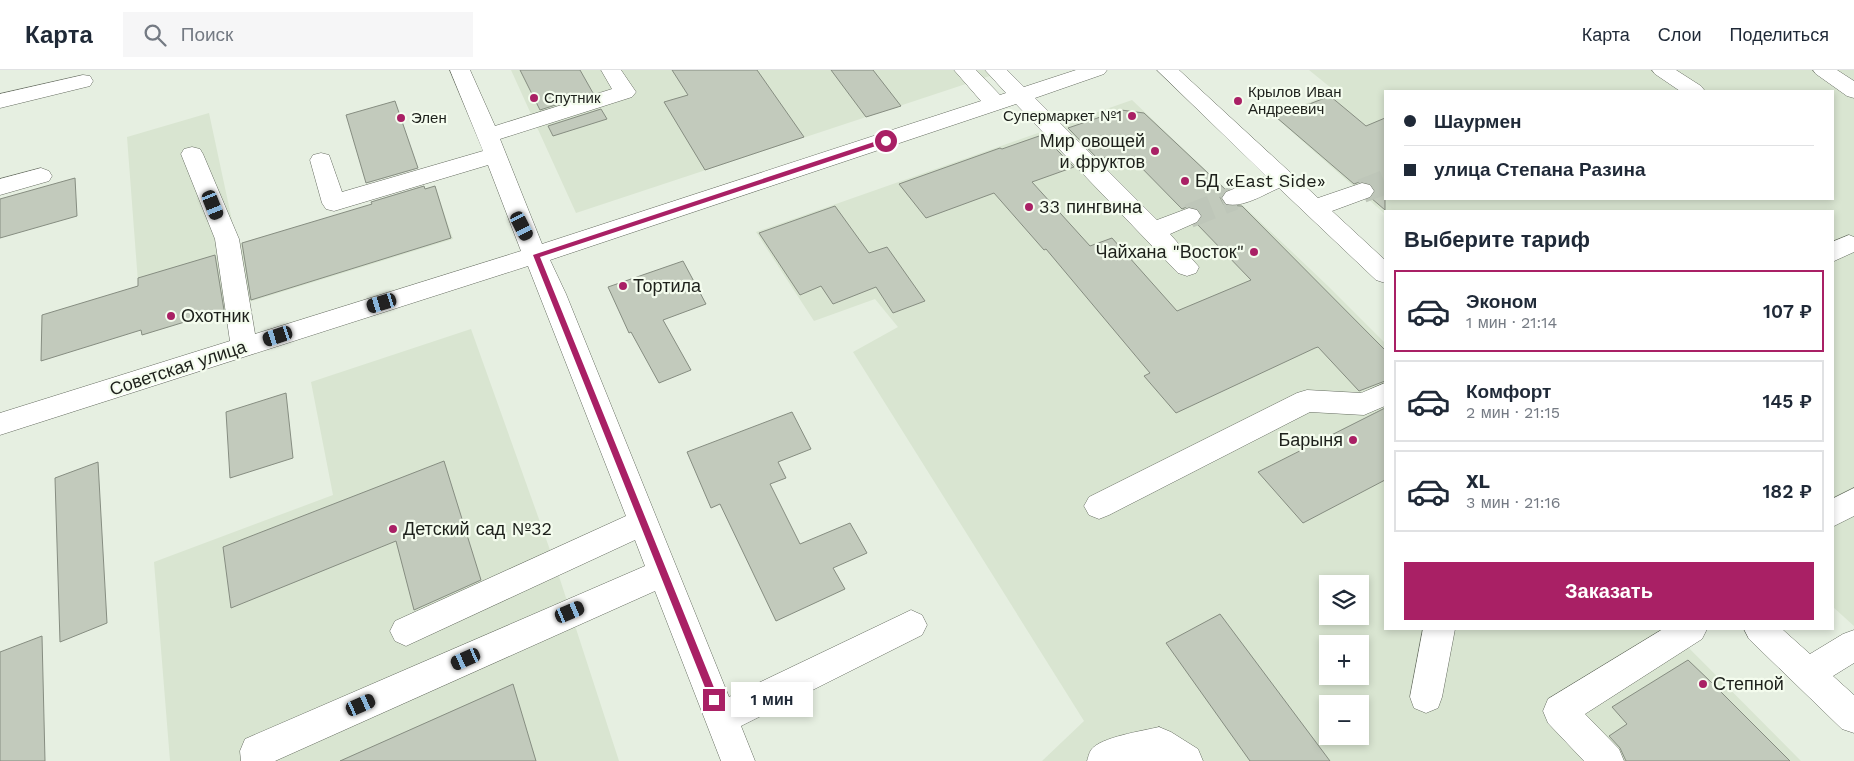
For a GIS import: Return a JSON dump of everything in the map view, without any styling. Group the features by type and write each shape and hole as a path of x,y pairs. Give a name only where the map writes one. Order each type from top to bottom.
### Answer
{"street":[{"path":"460,70 644,522 738,761"},
{"path":"321,160 334,203 492,145 625,92 611,70"},
{"path":"964,70 996,104"},
{"path":"995,70 1187,267"},
{"name":"Советская улица","path":"0,424 536,255 1097,70"},
{"path":"1167,70 1384,273"},
{"path":"1662,70 1692,90"},
{"path":"1823,70 1854,91"},
{"path":"0,101 83,81"},
{"path":"192,154 227,239 244,347"},
{"path":"0,187 40,176"},
{"path":"1234,198 1282,178"},
{"path":"1315,208 1362,190"},
{"path":"1154,231 1189,216"},
{"path":"1099,506 1307,401 1364,404 1384,394"},
{"path":"1834,513 1854,501"},
{"path":"406,631 644,522"},
{"path":"258,761 257,751 664,572"},
{"path":"722,718 911,626"},
{"path":"1426,697 1439,630"},
{"path":"1607,761 1560,711 1688,630"},
{"path":"1761,630 1854,717"},
{"path":"1808,674 1854,645"},
{"path":"1104,761 1110,756 1160,744 1186,761"}],"shaded area":[{"path":"511,70 1008,70 576,213"},
{"path":"1309,70 1854,70 1854,626 1834,608 1834,210 1384,210 1384,213 1274,116 1336,92"},
{"path":"1132,100 1329,287 1384,342 1384,630 1671,630 1801,761 1042,761 1084,721 853,352 898,327 875,299 814,321 756,232"},
{"path":"209,113 237,244 435,186 453,239 142,335 127,137"},
{"name":"Детский сад №32","path":"471,329 555,564 619,761 170,761 154,562 333,495 311,382"}],"building":[{"path":"520,70 580,70 593,93 540,110"},
{"path":"672,70 757,70 804,137 705,170 664,102 688,95"},
{"path":"831,70 873,70 901,106 866,117"},
{"path":"1330,96 1366,126 1384,118 1385,210 1371,198 1376,192 1372,184 1362,181 1354,184 1276,117"},
{"path":"395,101 418,168 366,183 346,115"},
{"path":"601,109 607,119 553,136 548,126"},
{"path":"1121,110 1144,113 1226,190 1220,197 1224,205 1242,206 1384,349 1384,381 1359,391 1318,347 1176,413 1144,376 1150,373 1046,249 1044,250 994,193 926,218 899,184 1042,135 1074,167 1032,182 1090,246 1112,238 1177,311 1251,280 1197,224 1203,217 1199,209 1189,206 1182,209 1131,157 1111,164 1104,157 1098,159 1068,128"},
{"path":"75,178 77,216 0,238 0,199"},
{"path":"424,186 425,189 435,186 451,238 251,300 242,243 372,204 371,202"},
{"path":"835,206 869,253 887,247 925,301 893,313 876,287 833,304 821,286 800,295 759,233"},
{"path":"215,255 224,310 142,335 141,330 41,361 42,315 138,286 138,278"},
{"path":"683,261 706,304 663,320 691,370 659,383 631,332 629,333 608,287"},
{"path":"286,393 293,458 230,478 226,412"},
{"name":"Барыня","path":"1384,409 1384,481 1303,523 1258,472"},
{"path":"792,412 811,449 778,462 786,478 770,484 800,544 850,523 867,553 833,568 845,589 776,621 720,504 711,508 687,452"},
{"path":"444,461 481,580 414,610 396,541 231,608 223,547"},
{"path":"98,462 107,623 60,642 55,478"},
{"path":"1220,614 1330,761 1250,761 1166,643"},
{"path":"42,636 45,761 0,761 0,652"},
{"path":"1688,660 1790,761 1626,761 1620,748 1609,736 1627,724 1612,707"},
{"path":"513,684 536,761 340,761"}],"tunnel":[{"path":"1362,191 1384,182"},
{"path":"1189,216 1234,198"}],"place":[{"name":"Спутник","path":"534,98"},
{"name":"Крылов Иван Андреевич","path":"1238,101"},
{"name":"Супермаркет №1","path":"1132,116"},
{"name":"Элен","path":"401,118"},
{"name":"Мир овощей и фруктов","path":"1155,151"},
{"name":"БД «East Side»","path":"1185,181"},
{"name":"33 пингвина","path":"1029,207"},
{"name":"Чайхана \"Восток\"","path":"1254,252"},
{"name":"Тортила","path":"623,286"},
{"name":"Охотник","path":"171,316"},
{"name":"Барыня","path":"1353,440"},
{"name":"Детский сад №32","path":"393,529"},
{"name":"Степной","path":"1703,684"}],"route":[{"path":"714,700 536,255 886,141"}]}
